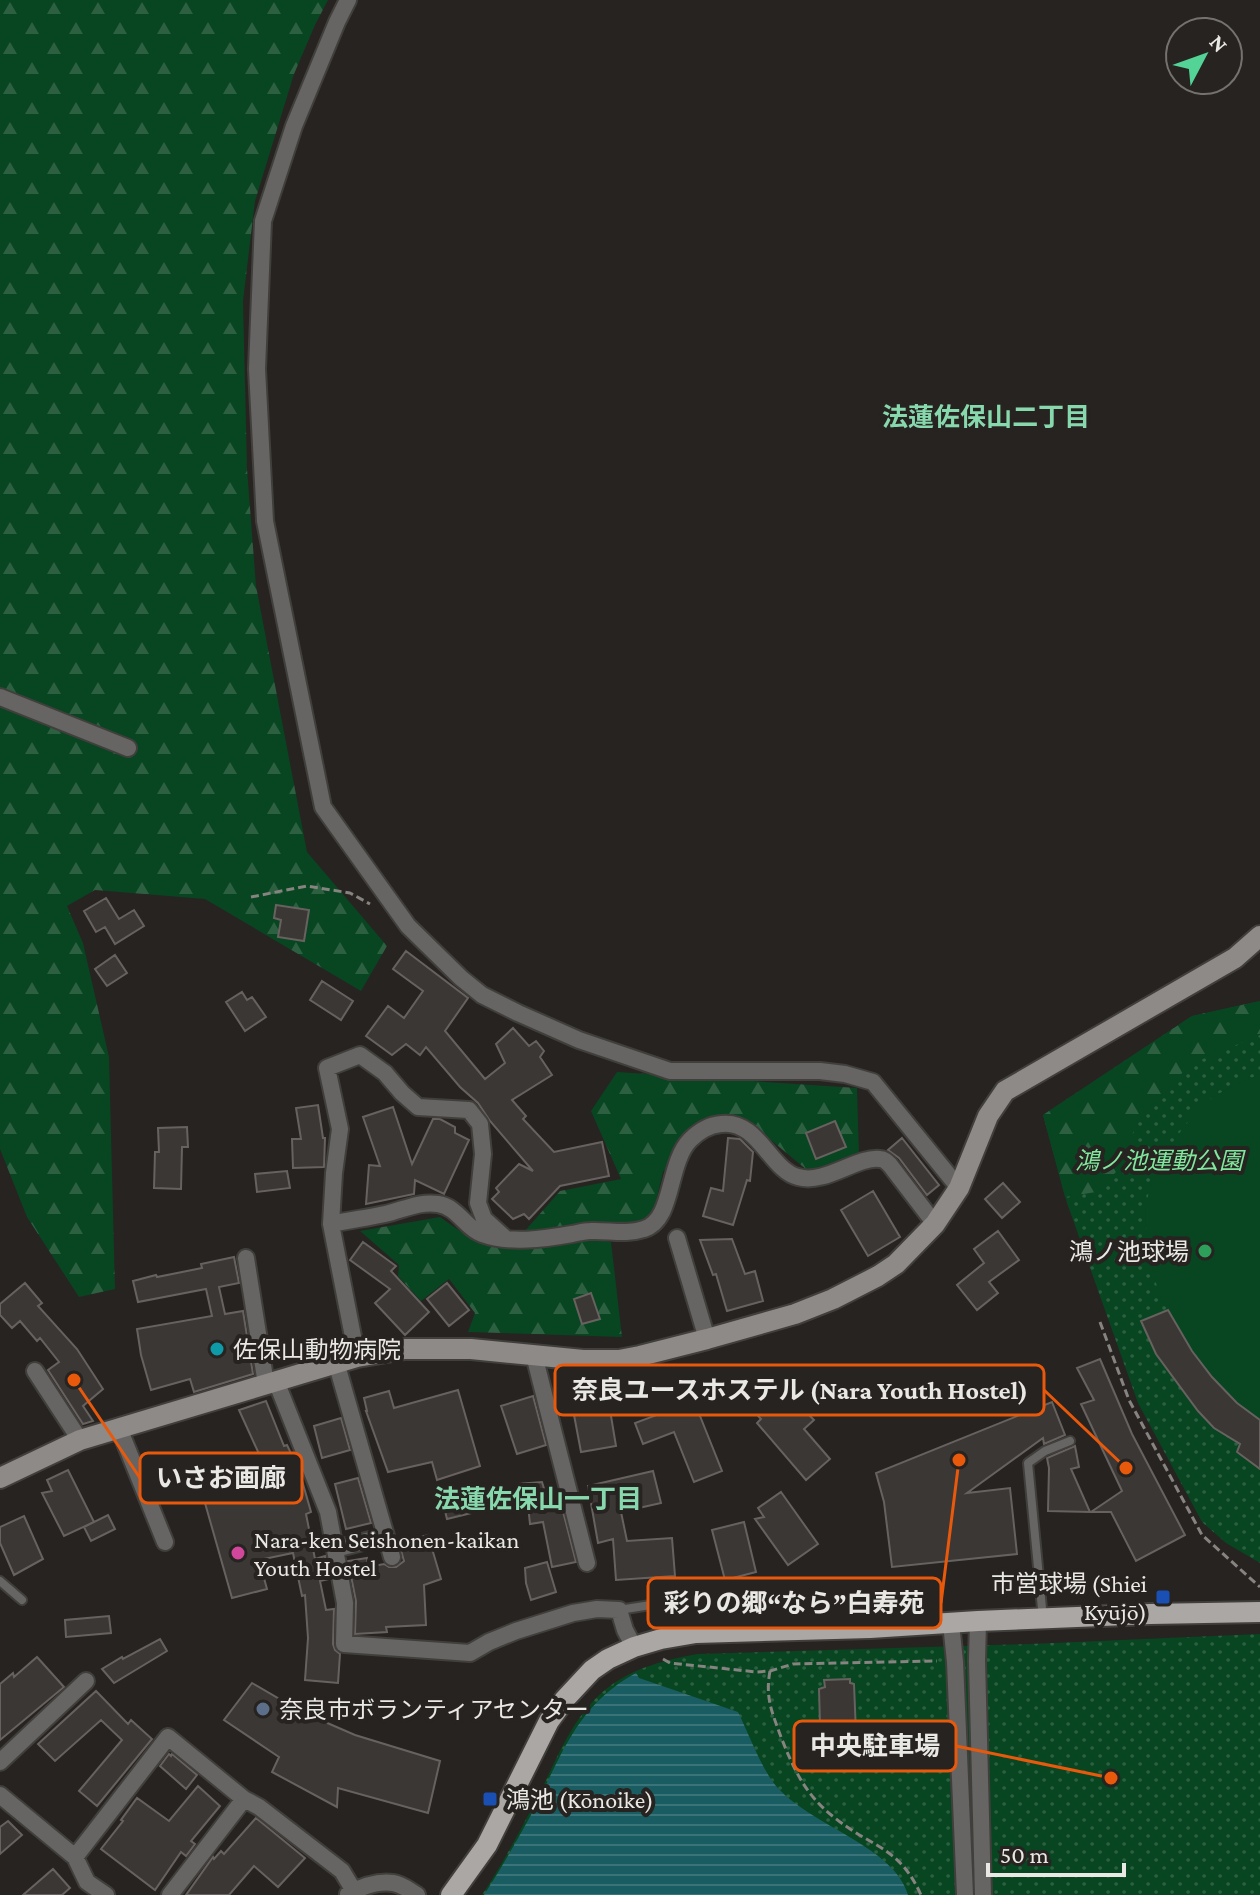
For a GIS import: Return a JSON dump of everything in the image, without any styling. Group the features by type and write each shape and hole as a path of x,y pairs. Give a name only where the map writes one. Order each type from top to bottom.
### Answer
{"main road":[{"path":"451,1895 487,1845 549,1721 565,1699 592,1670 634,1647 696,1633 1260,1612"}],"street":[{"path":"348,0 294,126 263,221 258,354 265,521 323,807 408,926 482,995 579,1040 670,1071 820,1071 864,1078 873,1082 959,1188"},
{"path":"0,697 128,748"},
{"path":"0,1478 80,1440 357,1357 405,1349 471,1349 583,1360 619,1360 795,1314 833,1299 896,1264 935,1224 959,1188 988,1116 1005,1091 1235,958 1260,936"},
{"path":"357,1357 331,1224 340,1129 327,1068 360,1055 385,1073 418,1107 469,1110 480,1124 483,1154 478,1203 484,1219 505,1238"},
{"path":"331,1224 434,1203 456,1211 478,1233 513,1240 588,1231 629,1233 647,1228 659,1218 677,1159 689,1140 708,1127 730,1123 750,1134 790,1174 799,1178 810,1179 871,1160 885,1161 935,1224"},
{"path":"677,1238 707,1339"},
{"path":"246,1258 271,1382 328,1512 345,1603 344,1644 470,1653 516,1631 573,1613 597,1609 619,1610 634,1647"},
{"path":"534,1355 587,1563"},
{"path":"336,1362 392,1557"},
{"path":"35,1371 80,1440"},
{"path":"119,1428 165,1542"},
{"path":"335,1549 386,1536"},
{"path":"978,1621 983,1895"},
{"path":"951,1623 965,1895"},
{"path":"0,1762 86,1681"},
{"path":"75,1857 168,1737 244,1799 259,1807 342,1871 350,1893 367,1885 393,1883 417,1895"},
{"path":"0,1795 75,1857 86,1888 106,1895"},
{"path":"170,1895 244,1799"}],"lane":[{"path":"1043,1619 1028,1463 1045,1451 1070,1441"},
{"path":"0,1581 22,1600"},
{"path":"619,1610 752,1589"}],"path":[{"path":"251,897 307,886 350,893 373,906"},
{"path":"1100,1322 1129,1400 1202,1535 1260,1587"},
{"path":"658,1657 670,1663 757,1672 793,1664 940,1661"},
{"path":"770,1671 767,1688 771,1711 796,1775 808,1792 835,1818 894,1856 911,1876 921,1895"}],"green space":[{"path":"0,0 328,0 294,74 255,201 243,301 247,469 256,586 307,852 387,946 361,991 205,899 95,890 67,906 83,943 109,1057 115,1289 79,1297 27,1217 0,1149"},
{"name":"鴻ノ池運動公園","path":"1260,1001 1260,1563 1226,1543 1202,1522 1138,1403 1067,1203 1043,1115 1192,1016"},
{"path":"1260,1001 1260,1035 1193,1063 1168,1086 1137,1124 1116,1172 1096,1192 1065,1197 1043,1115 1192,1016"},
{"path":"617,1072 857,1088 859,1157 807,1170 755,1127 724,1115 698,1124 663,1172 653,1214 645,1222 631,1226 523,1233 560,1191 621,1179 591,1111"},
{"name":"鴻ノ池球場","path":"1260,1074 1260,1420 1238,1405 1218,1384 1164,1305 1147,1240 1146,1207 1160,1164 1196,1113 1212,1098"},
{"path":"440,1217 470,1238 512,1249 585,1238 611,1242 622,1337 468,1332 475,1313 449,1279 421,1301 398,1276 399,1265 360,1231"},
{"path":"1260,1634 1260,1895 482,1895 522,1827 566,1740 585,1711 610,1686 652,1665 697,1654"}],"water":[{"path":"636,1673 639,1678 738,1712 761,1763 778,1788 793,1802 887,1863 900,1878 908,1895 484,1895 584,1717 615,1686"}],"building":[{"path":"106,898 119,919 134,910 144,926 115,944 105,927 96,932 84,911"},
{"path":"276,905 309,910 304,941 278,937 281,920 274,918"},
{"path":"406,951 468,998 445,1031 485,1079 505,1063 496,1044 513,1028 529,1046 536,1041 544,1051 540,1057 552,1075 512,1100 526,1116 523,1119 554,1152 602,1142 609,1176 560,1186 529,1219 524,1214 513,1219 492,1199 499,1192 496,1188 519,1164 533,1171 478,1103 426,1047 420,1055 406,1044 392,1055 366,1036 388,1006 404,1018 423,991 393,969"},
{"path":"115,955 127,973 107,986 95,969"},
{"path":"322,981 353,1001 341,1020 310,1000"},
{"path":"242,992 247,1000 252,997 266,1017 245,1031 226,1002"},
{"path":"318,1105 325,1138 324,1167 293,1168 292,1139 301,1139 296,1108"},
{"path":"393,1107 412,1164 433,1119 455,1127 455,1133 469,1140 444,1194 415,1180 414,1194 366,1204 369,1165 380,1166 363,1117"},
{"path":"835,1121 846,1147 816,1159 806,1133"},
{"path":"187,1127 188,1147 182,1147 181,1189 154,1188 155,1152 159,1152 158,1128"},
{"path":"728,1138 740,1139 753,1152 750,1181 747,1180 733,1225 703,1216 711,1188 723,1191"},
{"path":"902,1138 939,1185 927,1195 899,1158 888,1150"},
{"path":"287,1171 290,1188 257,1192 255,1174"},
{"path":"1003,1183 1020,1202 1002,1218 985,1199"},
{"path":"873,1191 900,1237 868,1256 841,1210"},
{"path":"998,1231 1019,1260 989,1282 998,1293 977,1310 957,1285 984,1263 974,1249"},
{"path":"732,1239 745,1274 755,1271 763,1301 727,1311 716,1274 713,1275 700,1240"},
{"path":"363,1242 396,1266 391,1271 429,1312 405,1335 375,1303 390,1289 350,1260"},
{"path":"234,1257 239,1283 219,1287 225,1314 243,1311 253,1374 194,1392 190,1379 151,1390 137,1329 212,1316 206,1289 138,1302 133,1281 202,1268 201,1264"},
{"path":"25,1283 42,1303 38,1306 77,1349 103,1389 83,1406 93,1421 83,1424 48,1370 59,1362 40,1338 37,1341 20,1321 12,1328 0,1315 0,1304"},
{"path":"447,1283 469,1310 449,1326 427,1299"},
{"path":"591,1293 600,1319 582,1324 574,1299"},
{"path":"1168,1310 1192,1351 1212,1377 1237,1403 1260,1420 1260,1469 1237,1452 1240,1444 1214,1428 1198,1411 1156,1354 1141,1321"},
{"path":"1100,1359 1132,1434 1185,1535 1136,1561 1111,1512 1091,1512 1122,1491 1081,1404 1094,1400 1077,1368"},
{"path":"808,1376 818,1385 835,1377 806,1412 814,1420 804,1429 830,1459 806,1480 757,1423 761,1419 740,1396 756,1382 777,1406 804,1392 798,1386"},
{"path":"458,1390 480,1466 437,1480 432,1462 388,1472 364,1398 389,1391 394,1408"},
{"path":"607,1392 616,1446 581,1452 571,1399"},
{"path":"533,1396 546,1445 517,1454 501,1406"},
{"path":"266,1401 284,1446 287,1445 299,1470 311,1512 306,1514 315,1559 325,1556 329,1579 320,1581 326,1610 334,1609 333,1644 340,1654 338,1683 305,1680 308,1638 305,1595 302,1596 293,1553 259,1560 267,1589 232,1598 203,1496 270,1478 239,1410"},
{"path":"694,1401 722,1471 694,1482 674,1432 643,1444 635,1423"},
{"path":"1052,1402 1065,1435 1044,1444 1043,1438 967,1493 1010,1488 1017,1554 892,1567 884,1502 876,1473"},
{"path":"341,1418 350,1450 322,1458 314,1426"},
{"path":"1075,1446 1079,1467 1071,1469 1090,1512 1048,1511 1047,1458"},
{"path":"68,1470 94,1522 64,1536 42,1493 52,1491 47,1480"},
{"path":"653,1471 661,1503 621,1512 627,1541 672,1538 675,1576 616,1580 613,1539 598,1543 588,1486"},
{"path":"358,1478 371,1523 346,1529 335,1484"},
{"path":"542,1482 546,1495 558,1492 576,1562 552,1567 543,1522 530,1524 528,1505 519,1502 517,1484"},
{"path":"486,1487 492,1508 447,1519 440,1491"},
{"path":"781,1492 818,1544 788,1565 755,1519 764,1517 758,1508"},
{"path":"108,1515 115,1529 91,1541 84,1527"},
{"path":"24,1516 43,1559 14,1575 0,1543 0,1527"},
{"path":"744,1522 756,1572 725,1580 712,1530"},
{"path":"428,1535 441,1579 424,1585 426,1625 386,1627 387,1632 355,1634 356,1601 348,1561 367,1558 368,1567 384,1564 396,1567 404,1561 399,1543"},
{"path":"547,1562 556,1592 531,1600 525,1568"},
{"path":"109,1616 111,1633 66,1637 65,1620"},
{"path":"160,1639 167,1651 114,1683 102,1669 122,1657"},
{"path":"37,1657 64,1687 0,1740 0,1684 13,1673 14,1677"},
{"path":"850,1679 850,1683 854,1684 857,1758 821,1760 819,1689 825,1687 824,1680"},
{"path":"252,1683 302,1712 355,1735 440,1761 428,1813 338,1788 337,1807 272,1772 279,1757 224,1720"},
{"path":"96,1691 128,1724 131,1720 152,1739 97,1806 79,1791 122,1740 101,1720 55,1761 38,1744"},
{"path":"169,1754 197,1775 186,1789 160,1766"},
{"path":"198,1786 220,1806 191,1841 195,1844 186,1856 181,1852 155,1890 101,1849 137,1798 169,1821"},
{"path":"256,1818 305,1858 278,1887 254,1866 229,1895 186,1895 213,1857 221,1851 224,1854"},
{"path":"8,1821 22,1835 0,1854 0,1827"},
{"path":"53,1869 70,1888 62,1895 23,1895"}],"place":[{"name":"鴻ノ池球場","path":"1205,1251"},
{"name":"佐保山動物病院","path":"217,1349"},
{"name":"いさお画廊","path":"74,1380"},
{"name":"彩りの郷“なら”白寿苑","path":"959,1460"},
{"name":"奈良ユースホステル (Nara Youth Hostel)","path":"1126,1468"},
{"name":"Nara-ken Seishonen-kaikan Youth Hostel","path":"238,1553"},
{"name":"市営球場 (Shiei Kyūjō)","path":"1163,1597"},
{"name":"奈良市ボランティアセンター","path":"263,1709"},
{"name":"中央駐車場","path":"1111,1778"},
{"name":"鴻池 (Kōnoike)","path":"490,1799"}],"district":[{"name":"法蓮佐保山二丁目","path":"986,417"},
{"name":"法蓮佐保山一丁目","path":"538,1499"}]}
